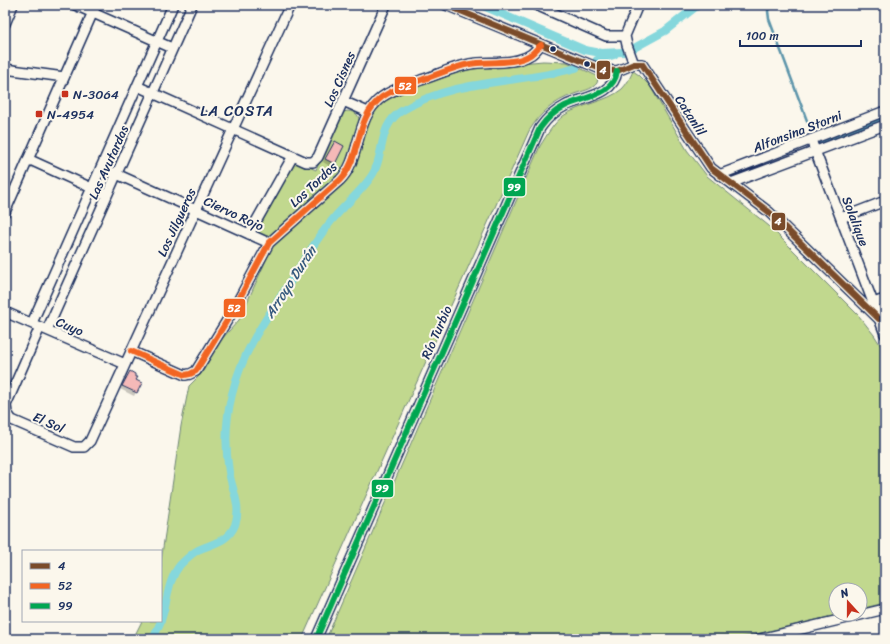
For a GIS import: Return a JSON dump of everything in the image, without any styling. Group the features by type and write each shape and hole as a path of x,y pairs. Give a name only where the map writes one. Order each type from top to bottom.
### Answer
{"street":[{"path":"5,24 13,5"},
{"path":"75,5 94,9 172,48"},
{"name":"Las Avutardas","path":"7,413 6,405 40,327 92,188 173,5"},
{"name":"Las Avutardas","path":"40,327 117,174 192,5"},
{"name":"Los Jilgueros","path":"84,447 90,441 290,5"},
{"name":"Los Cisnes","path":"293,156 306,162 312,162 318,157 386,5"},
{"path":"446,5 596,68 610,72 617,71 634,64 625,36 638,5"},
{"path":"536,5 606,36 625,36"},
{"path":"5,212 94,9"},
{"name":"Los Tordos","path":"269,243 344,176 349,167 364,119 368,112 382,97 394,90 465,66 525,58 532,54 541,45"},
{"name":"Catanlil","path":"634,64 640,63 644,66 711,168 769,212 879,319"},
{"path":"5,69 64,77"},
{"name":"Río Turbio","path":"316,639 540,128 545,120 558,110 574,102 606,90 613,83 617,71"},
{"path":"137,86 293,156 249,234"},
{"path":"343,101 368,112"},
{"name":"Alfonsina Storni","path":"719,175 885,111"},
{"name":"Alfonsina Storni","path":"731,183 885,125"},
{"name":"Solalique","path":"811,140 885,334"},
{"path":"28,159 107,195"},
{"name":"Ciervo Rojo","path":"101,167 269,243"},
{"path":"841,218 885,201"},
{"path":"131,351 182,374 190,374 198,368 231,314 269,243"},
{"path":"873,303 885,299"},
{"name":"Cuyo","path":"5,312 125,364"},
{"name":"El Sol","path":"7,413 12,420 77,448 84,447"},
{"path":"760,639 885,608"}],"green space":[{"path":"543,61 567,62 597,76 598,79 597,83 590,89 560,100 548,108 538,118 529,131 302,639 133,639 142,622 162,622 162,554 181,426 189,386 202,373 219,342 239,320 272,247 280,238 351,175 369,118 383,102 394,94 462,70 477,67"},
{"path":"633,71 650,86 687,150 707,176 769,226 859,316 885,352 885,603 868,607 868,582 828,582 828,617 735,639 326,639 540,146 559,119 570,112 616,93 622,89"},
{"path":"348,111 356,114 359,121 346,164 342,171 271,235 265,237 257,233 255,230 294,162 316,170 340,116 343,112"}],"building":[{"path":"335,141 344,146 335,164 325,159"},
{"path":"130,371 135,374 135,377 138,377 136,380 142,383 137,393 122,386"}],"waterway":[{"path":"481,5 585,50 601,53 623,52"},
{"name":"Arroyo Durán","path":"634,48 665,31 698,5"},
{"path":"770,5 768,11 769,19 812,134"},
{"name":"Arroyo Durán","path":"597,60 614,55"},
{"name":"Arroyo Durán","path":"162,616 170,584 180,565 196,551 224,539 232,531 235,525 237,518 237,505 229,472 227,423 232,394 242,363 263,323 321,234 338,213 370,179 377,164 383,138 389,123 403,110 444,92 576,68"},
{"path":"820,143 885,118"},
{"name":"Arroyo Durán","path":"153,639 161,622"}],"transit line":[{"name":"4","path":"446,5 603,70 617,71 634,64 642,64 711,168 769,212 879,319"},
{"name":"52","path":"131,351 185,375 196,371 231,314 269,243 340,180 347,171 352,161 362,127 367,116 373,106 382,97 401,87 464,65 509,61 524,58 541,45"},
{"name":"99","path":"316,639 540,128 548,118 561,108 604,91 615,79 617,71"}],"place":[{"name":"N-3064","path":"65,94"},
{"name":"N-4954","path":"39,114"}],"district":[{"name":"LA COSTA","path":"237,111"}]}
